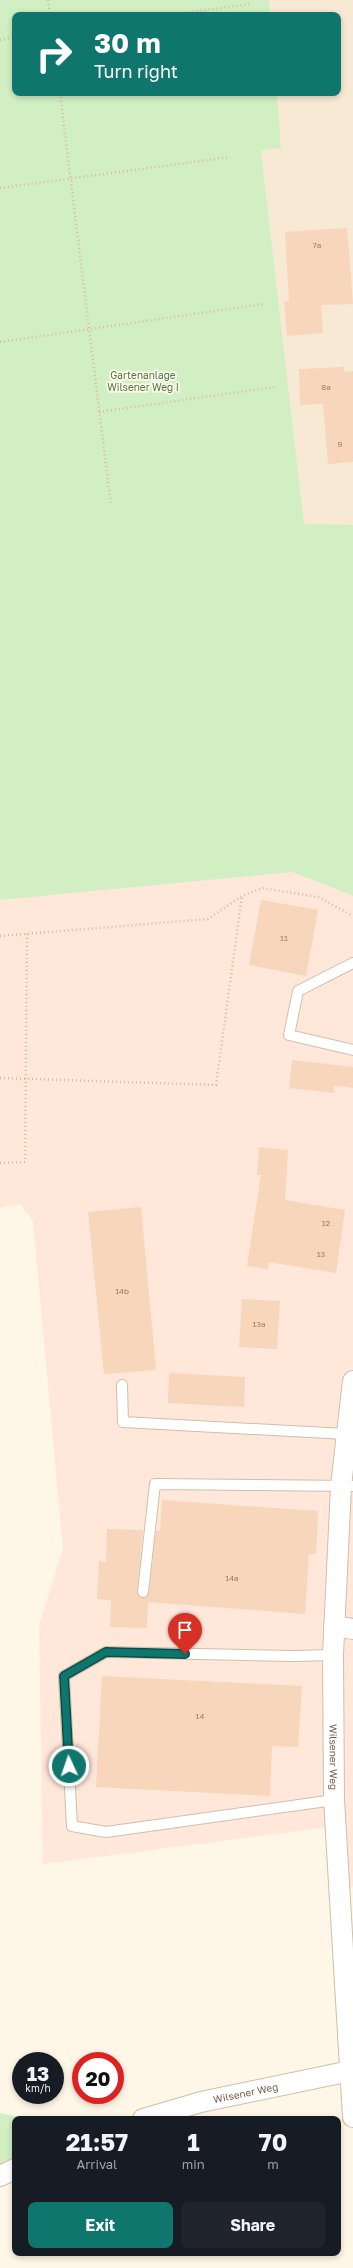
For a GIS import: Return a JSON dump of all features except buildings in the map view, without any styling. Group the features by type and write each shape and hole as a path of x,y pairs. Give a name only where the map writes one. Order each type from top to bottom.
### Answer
{"street":[{"name":"Wilsener Weg","path":"353,1381 346,1434 347,1486 334,1626 333,1655 334,1800 353,2117"},
{"path":"334,1626 353,1630"},
{"name":"Wilsener Weg","path":"153,2116 201,2102 350,2071"},
{"path":"0,2176 12,2170"}],"lane":[{"path":"353,963 298,991 289,1035 353,1050"},
{"path":"122,1385 123,1422 346,1434"},
{"path":"143,1592 154,1484 347,1486"},
{"path":"333,1655 295,1656 106,1652 64,1676 72,1826 106,1832 334,1800"}],"path":[{"path":"48,0 50,12"},
{"path":"191,12 250,4"},
{"path":"0,40 12,38"},
{"path":"60,96 111,506"},
{"path":"0,188 70,177 230,157"},
{"path":"0,342 263,304"},
{"path":"99,412 274,387"},
{"path":"0,936 208,919 242,896 262,888 318,897 353,916"},
{"path":"0,1078 216,1085 242,896"},
{"path":"0,1164 25,1162 27,934"}],"shaded area":[{"path":"269,0 353,0 353,525 304,525 261,151 281,148 277,96 341,96 341,12 270,12"},
{"path":"292,872 353,896 353,1886 339,1887 336,1826 43,1864 39,1626 63,1549 33,1221 20,1204 0,1208 0,900"}],"green space":[{"name":"Gartenanlage Wilsener Weg I","path":"0,0 269,0 270,12 12,12 12,96 277,96 281,148 261,151 304,524 353,525 353,896 292,872 0,900"},
{"path":"0,2113 14,2116 12,2116 12,2170 0,2176"}],"route":[{"path":"69,1766 64,1676 106,1652 185,1654"}]}
